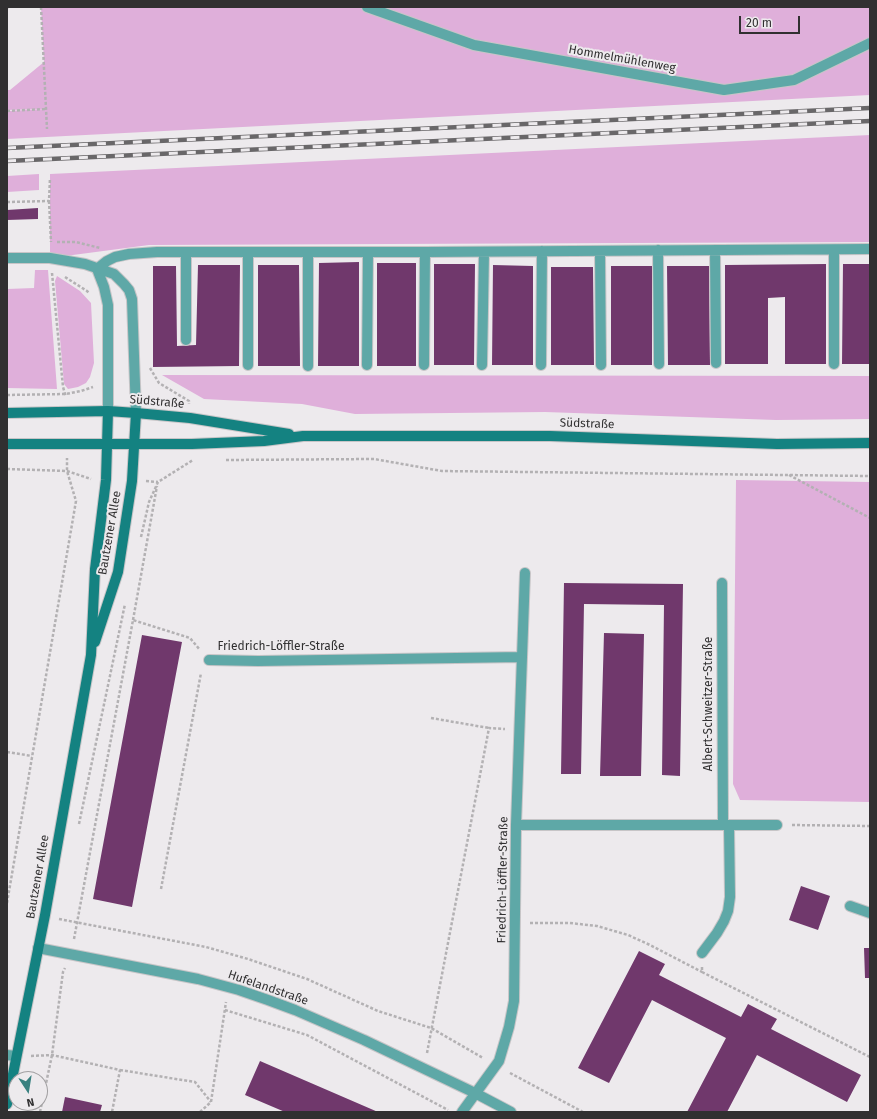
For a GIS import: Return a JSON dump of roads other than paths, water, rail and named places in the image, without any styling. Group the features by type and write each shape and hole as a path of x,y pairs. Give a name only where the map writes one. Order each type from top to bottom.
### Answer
{"main road":[{"name":"Bautzener Allee","path":"7,1104 11,1056 38,948 91,655 95,569 106,480 108,412"},
{"name":"Südstraße","path":"7,413 136,413 190,418 303,436"},
{"name":"Bautzener Allee","path":"91,655 118,572 132,481 136,413"},
{"name":"Südstraße","path":"7,444 192,444 303,436 550,436 777,444 870,443"}],"street":[{"name":"Hommelmühlenweg","path":"367,7 474,46 724,90 794,80 870,43"},
{"path":"97,269 115,257 129,254 157,252 484,252 870,249"},
{"path":"658,250 659,364"},
{"path":"716,250 716,363"},
{"path":"834,250 834,364"},
{"path":"541,365 542,251"},
{"path":"600,251 601,365"},
{"path":"186,252 186,340"},
{"path":"248,252 248,365"},
{"path":"308,252 308,366"},
{"path":"367,366 368,252"},
{"path":"424,365 425,252"},
{"path":"482,365 484,252"},
{"path":"7,258 50,258 85,264 114,274 129,290 132,299 136,413"},
{"path":"97,269 104,287 108,305 108,412"},
{"name":"Friedrich-Löffler-Straße","path":"476,1093 499,1061 514,1002 516,824 525,573"},
{"name":"Albert-Schweitzer-Straße","path":"702,953 724,921 728,911 730,897 726,826 722,583"},
{"name":"Friedrich-Löffler-Straße","path":"209,660 258,661 522,657"},
{"path":"516,824 777,825"},
{"path":"850,906 870,913"},
{"name":"Hufelandstraße","path":"38,948 198,979 229,987 268,1000 330,1025 476,1093 511,1112"},
{"path":"462,1112 476,1093"}],"railway":[{"path":"7,148 870,108"},
{"path":"7,161 870,121"}]}
